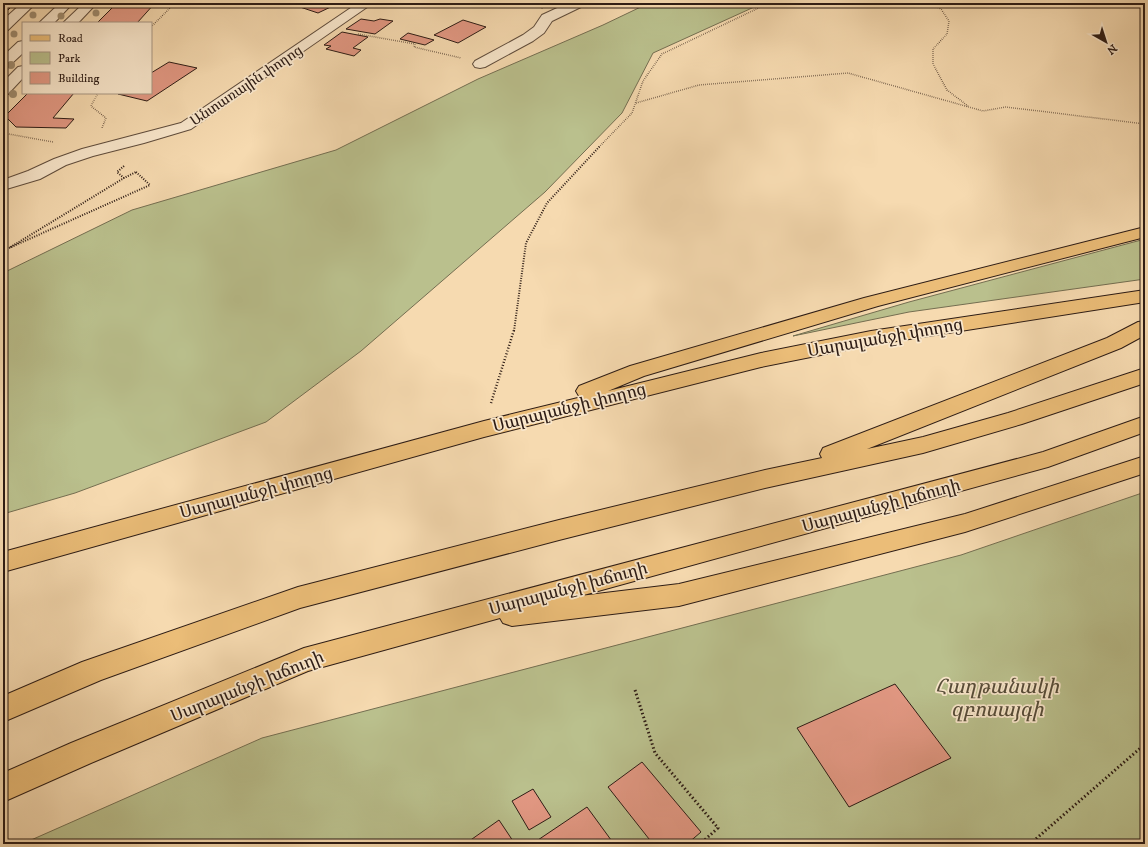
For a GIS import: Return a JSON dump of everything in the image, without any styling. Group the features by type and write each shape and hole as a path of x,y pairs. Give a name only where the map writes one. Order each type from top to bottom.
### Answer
{"main road":[{"path":"495,426 644,369 871,302 1145,232"},
{"name":"Սարալանջի փողոց","path":"3,562 495,426 785,355 871,338 1145,296"},
{"path":"765,479 1107,346 1145,327"},
{"path":"3,709 92,671 298,598 559,530 765,479 923,445 1014,419 1145,375"},
{"name":"Սարալանջի խճուղի","path":"3,788 81,753 304,660 856,512 1040,461 1145,424"},
{"path":"430,625 679,595 965,523 1145,464"}],"street":[{"path":"3,27 30,3"},
{"path":"47,22 67,3"},
{"path":"71,22 91,3"},
{"name":"Անտառային փողոց","path":"3,186 88,152 138,140 186,126 368,3"},
{"path":"480,64 528,38 539,30 547,18 578,3"},
{"path":"3,64 22,46"},
{"path":"3,91 22,71"}],"path":[{"path":"152,26 175,3"},
{"path":"495,426 490,404 515,327 526,243 547,203 632,113 643,81 662,54 769,3"},
{"path":"929,3 941,9 949,21 947,34 933,49 933,64 947,90 970,107"},
{"path":"330,28 415,44 414,47 451,54 480,64"},
{"path":"635,103 699,85 848,73 983,111 1006,108 1145,124"},
{"path":"97,94 90,106 106,118 101,129"},
{"path":"3,133 56,142"},
{"path":"117,172 124,178"},
{"path":"136,172 150,185 9,248 124,178 136,172"},
{"path":"635,690 655,753 718,828 700,844"},
{"path":"1030,844 1145,744"}],"green space":[{"path":"649,3 763,3 653,53 622,113 545,192 361,351 266,422 75,493 3,514 3,273 132,210 336,150 478,79 603,25"},
{"path":"1145,239 1145,279 909,312 793,336 909,302"},
{"name":"Հաղթանակի զբոսայգի","path":"1145,492 1145,844 22,844 262,738 961,555"}],"building":[{"path":"3,3 14,4 3,15"},
{"path":"117,3 155,3 138,22 98,22"},
{"path":"288,3 339,3 318,13"},
{"path":"532,3 554,3 542,8"},
{"path":"361,19 393,21 375,34 346,29"},
{"path":"463,20 486,27 458,43 434,35"},
{"path":"342,32 368,37 353,48 361,50 354,56 326,49 331,46 324,45"},
{"path":"408,33 434,40 425,45 400,39"},
{"path":"169,62 197,68 147,101 118,94 152,94 152,72"},
{"path":"27,94 73,94 53,118 74,119 66,128 16,127 5,116"},
{"path":"895,684 951,758 849,807 797,728"},
{"path":"642,762 701,832 687,844 653,844 608,787"},
{"path":"533,789 551,817 529,830 512,801"},
{"path":"587,807 614,844 532,844"},
{"path":"499,820 515,844 465,844"}]}
